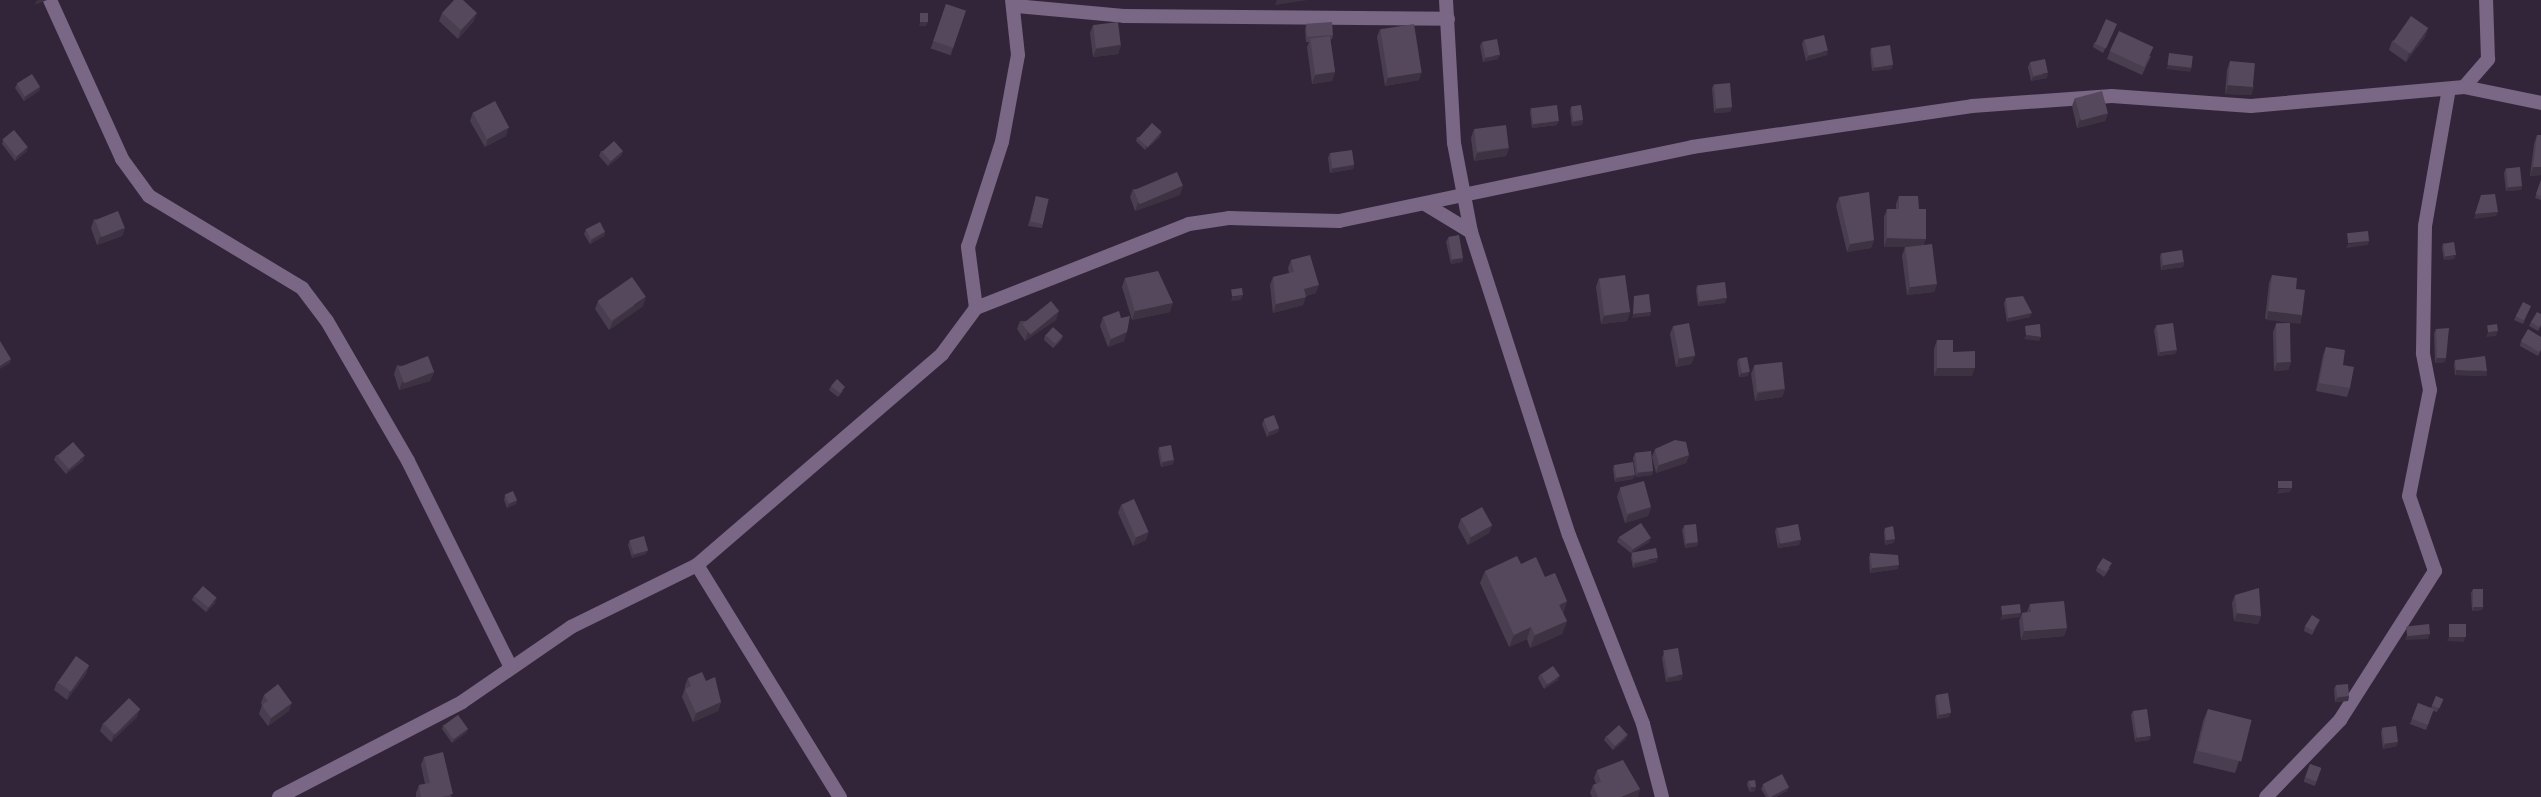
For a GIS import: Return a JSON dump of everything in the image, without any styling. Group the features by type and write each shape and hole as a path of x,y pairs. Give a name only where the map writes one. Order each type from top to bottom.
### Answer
{"street":[{"path":"50,0 122,159 149,197 302,288 327,321 408,461 510,666"},
{"path":"1446,0 1462,192 1471,232 1569,535 1643,724 1662,797"},
{"path":"2266,797 2340,720 2435,570 2409,496 2430,390 2423,353 2425,226 2456,88 2488,59 2486,0"},
{"path":"976,308 968,247 1002,142 1018,55 1014,3 1124,16 1448,19"},
{"path":"279,797 462,702 510,666 571,627 697,565 819,455 887,407 942,354 976,308 1017,287 1189,224 1229,218 1303,225 1425,204 1462,192 1692,147 1972,106 2112,96 2251,106 2456,88 2541,103"},
{"path":"1425,204 1471,232"},
{"path":"697,565 840,797"}],"building":[{"path":"454,0 463,0 477,13 461,30 442,13"},
{"path":"946,4 966,11 953,48 933,41"},
{"path":"920,13 928,13 928,22 920,22"},
{"path":"2411,16 2428,28 2410,53 2393,41"},
{"path":"2106,19 2117,24 2106,49 2095,44"},
{"path":"1118,22 1121,45 1096,48 1093,25"},
{"path":"1332,22 1333,35 1307,37 1306,24"},
{"path":"1414,24 1422,72 1388,78 1380,29"},
{"path":"2119,31 2153,47 2144,67 2110,51"},
{"path":"1824,35 1828,51 1808,55 1805,40"},
{"path":"1330,36 1335,72 1315,74 1310,39"},
{"path":"1497,39 1500,55 1485,58 1482,42"},
{"path":"1890,45 1893,65 1874,68 1871,48"},
{"path":"2169,53 2193,56 2191,68 2168,65"},
{"path":"2045,59 2048,73 2033,76 2030,62"},
{"path":"2230,61 2255,63 2253,87 2228,85"},
{"path":"32,74 40,87 25,96 17,84"},
{"path":"1730,83 1732,107 1716,108 1714,84"},
{"path":"2102,91 2108,113 2081,120 2075,98"},
{"path":"495,101 509,127 487,139 473,113"},
{"path":"1557,105 1559,121 1533,124 1531,108"},
{"path":"1581,105 1583,120 1573,121 1571,106"},
{"path":"1152,123 1162,132 1148,147 1138,139"},
{"path":"1506,125 1509,148 1477,152 1474,129"},
{"path":"14,130 28,147 16,157 2,139"},
{"path":"2537,135 2541,135 2541,167 2533,167"},
{"path":"614,141 623,151 611,161 602,152"},
{"path":"1352,150 1354,165 1332,168 1330,153"},
{"path":"2520,167 2522,186 2508,187 2506,168"},
{"path":"1177,172 1183,186 1140,204 1134,190"},
{"path":"2541,180 2541,196 2536,194"},
{"path":"1869,192 1874,240 1850,244 1839,197"},
{"path":"2495,194 2498,212 2475,214 2481,195"},
{"path":"1036,196 1049,199 1043,224 1030,221"},
{"path":"1899,196 1918,196 1919,209 1926,209 1926,239 1887,238 1887,209 1899,209"},
{"path":"118,211 125,228 102,237 95,220"},
{"path":"600,222 605,232 591,239 586,229"},
{"path":"2368,231 2369,241 2348,243 2347,233"},
{"path":"1459,235 1463,258 1452,260 1448,237"},
{"path":"2454,242 2456,255 2445,257 2443,244"},
{"path":"1932,244 1937,284 1910,287 1905,247"},
{"path":"2182,250 2184,262 2163,265 2161,253"},
{"path":"1310,255 1319,285 1304,289 1306,297 1276,304 1273,277 1294,272 1291,260"},
{"path":"1158,271 1173,303 1135,311 1125,278"},
{"path":"1625,275 1630,312 1604,315 1599,279"},
{"path":"2272,275 2297,278 2296,289 2305,290 2302,315 2268,311"},
{"path":"632,277 646,297 611,321 598,301"},
{"path":"1725,282 1727,298 1699,301 1697,285"},
{"path":"1242,288 1243,295 1232,296 1231,290"},
{"path":"1649,294 1651,312 1633,314 1634,296"},
{"path":"2023,296 2032,313 2008,318 2006,298"},
{"path":"1051,301 1059,311 1030,334 1022,324"},
{"path":"2523,302 2531,306 2524,320 2516,316"},
{"path":"1119,311 1121,318 1130,316 1127,332 1111,339 1103,317"},
{"path":"2537,312 2541,314 2539,327 2531,322"},
{"path":"1689,323 1695,355 1680,358 1673,326"},
{"path":"2173,323 2177,350 2160,352 2156,325"},
{"path":"2276,323 2290,323 2291,362 2277,362"},
{"path":"2040,324 2041,337 2026,335 2025,326"},
{"path":"2497,324 2498,331 2488,332 2487,325"},
{"path":"1053,327 1063,336 1055,344 1046,335"},
{"path":"2449,328 2446,358 2437,358 2436,329"},
{"path":"2528,329 2541,337 2539,352 2521,341"},
{"path":"1937,340 1953,340 1953,352 1975,351 1975,368 1937,368"},
{"path":"0,341 11,359 0,366"},
{"path":"2326,347 2345,350 2343,365 2354,367 2350,388 2319,383"},
{"path":"428,356 434,372 404,383 398,367"},
{"path":"2485,356 2487,371 2456,370 2455,360"},
{"path":"1747,357 1750,372 1742,373 1739,359"},
{"path":"1782,362 1785,389 1757,392 1754,365"},
{"path":"837,379 845,387 840,393 831,386"},
{"path":"1274,415 1279,428 1269,432 1264,419"},
{"path":"1675,440 1686,442 1689,455 1659,465 1655,449"},
{"path":"73,442 85,456 69,469 57,456"},
{"path":"1171,445 1174,460 1162,462 1159,447"},
{"path":"1651,451 1653,471 1637,473 1635,453"},
{"path":"1633,462 1635,475 1616,478 1614,465"},
{"path":"1644,481 1651,507 1627,514 1620,487"},
{"path":"2278,481 2292,481 2292,488 2278,488"},
{"path":"513,491 517,500 509,504 505,495"},
{"path":"1134,499 1149,532 1136,538 1121,505"},
{"path":"1482,507 1492,525 1471,537 1461,519"},
{"path":"1641,523 1651,538 1633,549 1619,537"},
{"path":"1696,524 1698,542 1686,543 1684,525"},
{"path":"1798,524 1801,540 1780,544 1777,528"},
{"path":"1893,526 1895,539 1886,540 1885,528"},
{"path":"644,536 648,550 634,555 630,540"},
{"path":"1656,548 1658,558 1633,563 1631,553"},
{"path":"1870,553 1898,555 1899,565 1872,568"},
{"path":"1517,556 1521,564 1536,557 1545,577 1555,573 1567,601 1559,605 1567,621 1535,635 1531,627 1514,635 1485,571"},
{"path":"2103,558 2112,563 2106,572 2097,567"},
{"path":"203,586 217,598 208,608 194,596"},
{"path":"2259,588 2261,616 2237,613 2235,595"},
{"path":"2473,589 2483,589 2483,607 2473,607"},
{"path":"2064,601 2067,628 2024,631 2022,613 2031,612 2030,604"},
{"path":"2020,604 2021,613 2002,615 2001,606"},
{"path":"2312,615 2320,620 2313,631 2305,626"},
{"path":"2429,624 2430,634 2407,636 2406,626"},
{"path":"2449,624 2466,624 2466,637 2449,637"},
{"path":"1678,648 1683,675 1668,677 1663,651"},
{"path":"76,656 89,665 71,691 58,682"},
{"path":"1553,666 1560,676 1548,684 1541,675"},
{"path":"702,672 706,681 715,677 721,702 696,713 685,689 691,686 688,678"},
{"path":"278,684 292,703 271,718 262,705 268,701 264,695"},
{"path":"2348,684 2349,696 2337,697 2336,685"},
{"path":"1948,693 1951,713 1939,715 1936,695"},
{"path":"2436,696 2443,699 2439,708 2432,705"},
{"path":"129,698 140,709 115,735 104,723"},
{"path":"2418,703 2434,709 2428,725 2412,719"},
{"path":"2147,709 2151,736 2137,738 2133,711"},
{"path":"2208,709 2252,720 2241,762 2198,751"},
{"path":"458,715 468,729 453,739 443,726"},
{"path":"1619,725 1628,735 1615,746 1606,736"},
{"path":"2396,726 2398,742 2384,744 2382,728"},
{"path":"443,752 453,794 421,797 419,785 430,783 424,757"},
{"path":"1623,760 1640,789 1621,797 1598,797 1593,785 1601,782 1597,770"},
{"path":"2310,764 2321,768 2316,781 2305,777"},
{"path":"1782,774 1789,787 1769,797 1763,784"},
{"path":"1755,780 1756,787 1751,787 1748,781"}]}
